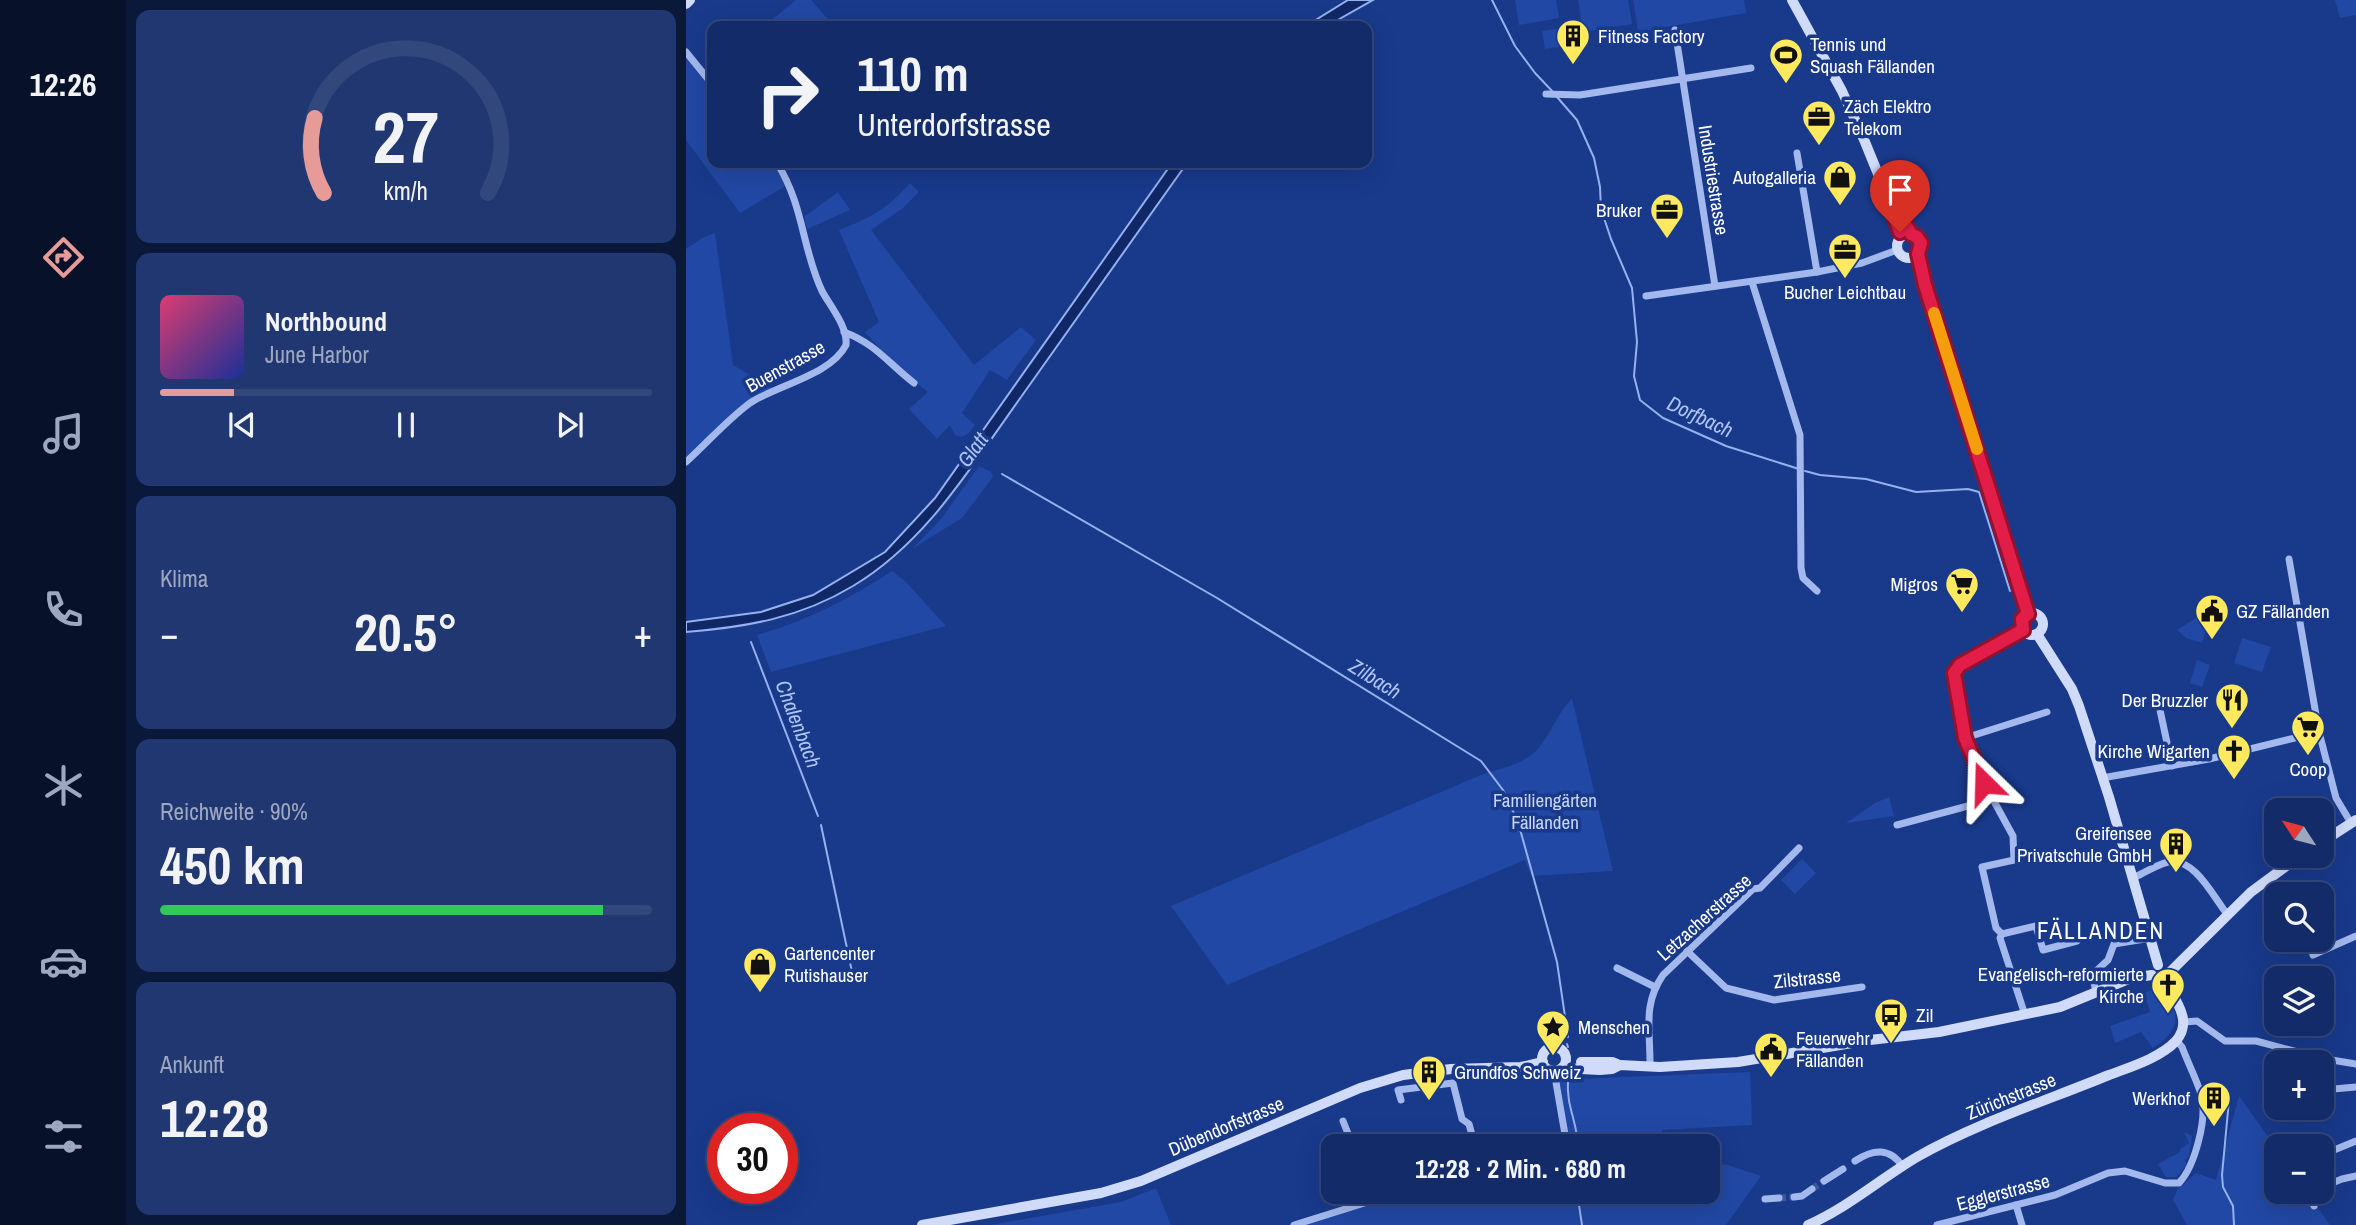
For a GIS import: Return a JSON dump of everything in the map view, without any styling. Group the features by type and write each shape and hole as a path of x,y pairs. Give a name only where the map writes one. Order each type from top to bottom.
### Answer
{"main road":[{"path":"686,4 690,0"},
{"path":"1792,0 1842,91 1906,235"},
{"path":"1914,256 1900,255 1897,241 1906,235 1917,237 1921,243 1914,256 2028,614"},
{"path":"2028,614 2036,615 2042,620 2042,627 2037,634 2031,635 2023,630 2022,619 2028,614"},
{"path":"2037,634 2074,695 2151,938 2156,982 2166,983"},
{"path":"2334,834 2354,821"},
{"path":"2166,983 2171,978 2171,971 2227,914 2284,868"},
{"path":"2155,970 2164,965 2171,971"},
{"name":"Dübendorfstrasse","path":"922,1225 1101,1193 1140,1181 1360,1088 1403,1075 1451,1069 1521,1067 1543,1062 1544,1053 1551,1048 1560,1049 1560,1065 1600,1070 1646,1063 1678,1061 1686,1064 1754,1060 1870,1040 1952,1030 2025,1015 2060,1007 2155,970"},
{"path":"2166,983 2182,1012 2184,1022 2176,1040"},
{"name":"Zürichstrasse","path":"1808,1225 1954,1138 2148,1059 2176,1040"},
{"path":"1543,1062 1547,1069 1560,1065"}],"street":[{"name":"Industriestrasse","path":"1675,30 1714,286"},
{"path":"686,52 707,78"},
{"path":"1552,94 1580,94 1751,68"},
{"path":"1797,153 1817,272"},
{"name":"Buenstrasse","path":"686,462 748,405 809,376 836,357 846,345 845,332 821,288 812,263 797,204 779,168"},
{"path":"1646,296 1817,272 1862,262 1897,250"},
{"path":"1752,282 1800,435 1801,568 1803,578 1817,591"},
{"path":"845,332 874,346 914,383"},
{"path":"2289,559 2319,733 2336,798 2354,821"},
{"path":"2023,630 1960,665 1954,673 1965,738 1984,783 2013,836 2014,860 1982,867 1996,928 2001,934 2025,1015"},
{"path":"2157,696 2172,765"},
{"path":"1965,738 2047,712"},
{"path":"2102,778 2209,759 2319,733"},
{"path":"1897,825 1994,799"},
{"name":"Letzacherstrasse","path":"1646,1063 1649,1014 1655,987 1663,975 1753,889 1760,888 1799,848"},
{"path":"2133,878 2169,862 2181,863 2201,878 2227,914"},
{"path":"2001,934 2036,926 2043,950 2077,941"},
{"path":"2313,955 2356,936"},
{"path":"2096,992 2092,978 2108,960 2114,944 2151,938"},
{"name":"Zilstrasse","path":"1687,951 1726,988 1773,1000 1863,987"},
{"path":"1617,968 1655,987"},
{"path":"2184,1022 2197,1021 2225,1041 2256,1041 2320,1058 2356,1064"},
{"name":"Egglerstrasse","path":"1937,1225 2016,1205 2117,1172 2133,1172 2165,1183 2179,1183 2188,1174 2200,1131 2203,1104 2182,1047 2176,1040"},
{"path":"1560,1065 1566,1134"},
{"path":"1401,1100 1398,1090 1453,1083 1462,1119 1469,1124 1472,1134"},
{"path":"2334,1089 2356,1087"},
{"path":"1343,1121 1348,1134"},
{"path":"2334,1150 2356,1141"},
{"path":"1855,1161 1867,1153 1883,1151 1894,1156 1903,1167"},
{"path":"1824,1181 1843,1169"},
{"path":"2334,1182 2356,1176"},
{"path":"1794,1197 1802,1196 1812,1189"},
{"path":"1765,1199 1779,1198"},
{"path":"1294,1225 1361,1204"},
{"path":"2016,1205 2022,1225"}],"green space":[{"path":"796,0 811,0 830,21 770,21"},
{"path":"1515,0 1556,0 1559,18 1519,25"},
{"path":"1578,0 1628,0 1632,24 1583,32"},
{"path":"1633,0 1744,0 1746,13 1638,32"},
{"path":"2335,0 2356,0 2356,15 2340,18"},
{"path":"1581,25 1583,43 1545,49 1542,31"},
{"path":"686,56 707,82 707,168 777,168 787,185 740,213 686,140"},
{"path":"910,183 919,192 903,208 871,230 974,365 1021,327 1036,340 1007,380 990,370 962,413 975,425 962,437 955,435 950,425 937,439 909,409 928,392 896,367 865,332 879,322 839,230 878,212"},
{"path":"838,192 850,210 807,229 804,217"},
{"path":"715,233 733,365 772,388 746,402 686,458 686,249"},
{"path":"979,466 991,472 993,477 962,518 912,549 941,519"},
{"path":"892,571 905,581 946,626 771,672 757,635 827,608"},
{"path":"2202,614 2209,620 2202,643 2186,638 2177,630"},
{"path":"2242,638 2271,647 2262,672 2234,663"},
{"path":"2197,660 2210,665 2202,687 2190,683"},
{"name":"Familiengärten Fällanden","path":"1572,698 1613,871 1531,876 1525,860 1227,985 1171,906 1529,757 1541,745"},
{"path":"1889,797 1894,816 1846,823 1875,803"},
{"path":"1802,859 1816,873 1795,894 1781,880"},
{"path":"2156,989 2165,997 2174,1012 2176,1020 2170,1034 2153,1048 2141,1032 2115,1043 2110,1026 2150,1012 2144,993"},
{"path":"1750,1072 1752,1125 1662,1130 1662,1134 1565,1134 1554,1078 1571,1076 1575,1079"},
{"path":"2239,1096 2266,1134 2264,1134 2264,1204 2315,1204 2330,1225 2187,1225 2173,1200 2177,1190 2196,1173 2216,1180"},
{"path":"2184,1132 2192,1136 2189,1156 2185,1160 2187,1165 2176,1177 2166,1177 2158,1164 2180,1152 2180,1149 2189,1143"},
{"path":"1725,1164 1761,1176 1726,1225 1294,1225 1361,1204 1720,1204 1720,1165"},
{"path":"1156,1188 1171,1225 990,1225 1121,1202"}],"water":[{"path":"1348,0 1373,0 1336,21 1314,21"},
{"name":"Glatt","path":"1168,168 1183,168 966,475 926,525 904,547 853,586 813,606 752,624 686,632 686,622 761,612 813,595 885,552 935,498"}],"waterway":[{"name":"Dorfbach","path":"1492,0 1515,46 1553,92"},
{"name":"Dorfbach","path":"1557,97 1577,120 1594,158 1601,209 1632,288 1637,342 1634,376 1640,400 1663,418 1726,446 1799,469"},
{"name":"Dorfbach","path":"1805,471 1866,479 1916,492 1968,489 1979,492 2010,591"},
{"name":"Zilbach","path":"1002,474 1217,598 1481,761 1503,790 1518,822 1557,962 1568,1037"},
{"name":"Chalenbach","path":"751,642 818,816"},
{"name":"Chalenbach","path":"821,825 852,972"},
{"name":"Zilbach","path":"1568,1079 1577,1134"},
{"name":"Dorfbach","path":"2213,1082 2224,1091 2229,1100 2222,1175 2223,1187 2233,1206 2234,1225"},
{"name":"Zilbach","path":"1579,1204 1582,1225"}],"tunnel":[{"path":"1812,1189 1824,1181"},
{"path":"1779,1198 1794,1197"}],"slow traffic":[{"path":"1934,313 1977,449"}],"place":[{"name":"Fitness Factory","path":"1573,66"},
{"name":"Tennis und Squash Fällanden","path":"1786,85"},
{"name":"Zäch Elektro Telekom","path":"1819,147"},
{"name":"Autogalleria","path":"1840,207"},
{"name":"Bruker","path":"1667,240"},
{"name":"Bucher Leichtbau","path":"1845,280"},
{"name":"Migros","path":"1962,614"},
{"name":"GZ Fällanden","path":"2212,641"},
{"name":"Der Bruzzler","path":"2232,730"},
{"name":"Coop","path":"2308,757"},
{"name":"Kirche Wigarten","path":"2234,781"},
{"name":"Greifensee Privatschule GmbH","path":"2176,874"},
{"name":"Gartencenter Rutishauser","path":"760,994"},
{"name":"Evangelisch-reformierte Kirche","path":"2168,1015"},
{"name":"Zil","path":"1891,1045"},
{"name":"Menschen","path":"1553,1057"},
{"name":"Feuerwehr Fällanden","path":"1771,1079"},
{"name":"Grundfos Schweiz","path":"1429,1102"},
{"name":"Werkhof","path":"2214,1128"}],"district":[{"name":"FÄLLANDEN","path":"2101,931"}],"route":[{"path":"1900,232 1885,191 1911,234 1920,240 1918,254 1925,285 2028,614 2022,619 2023,630 1960,665 1954,673 1965,738 1984,783"}]}
